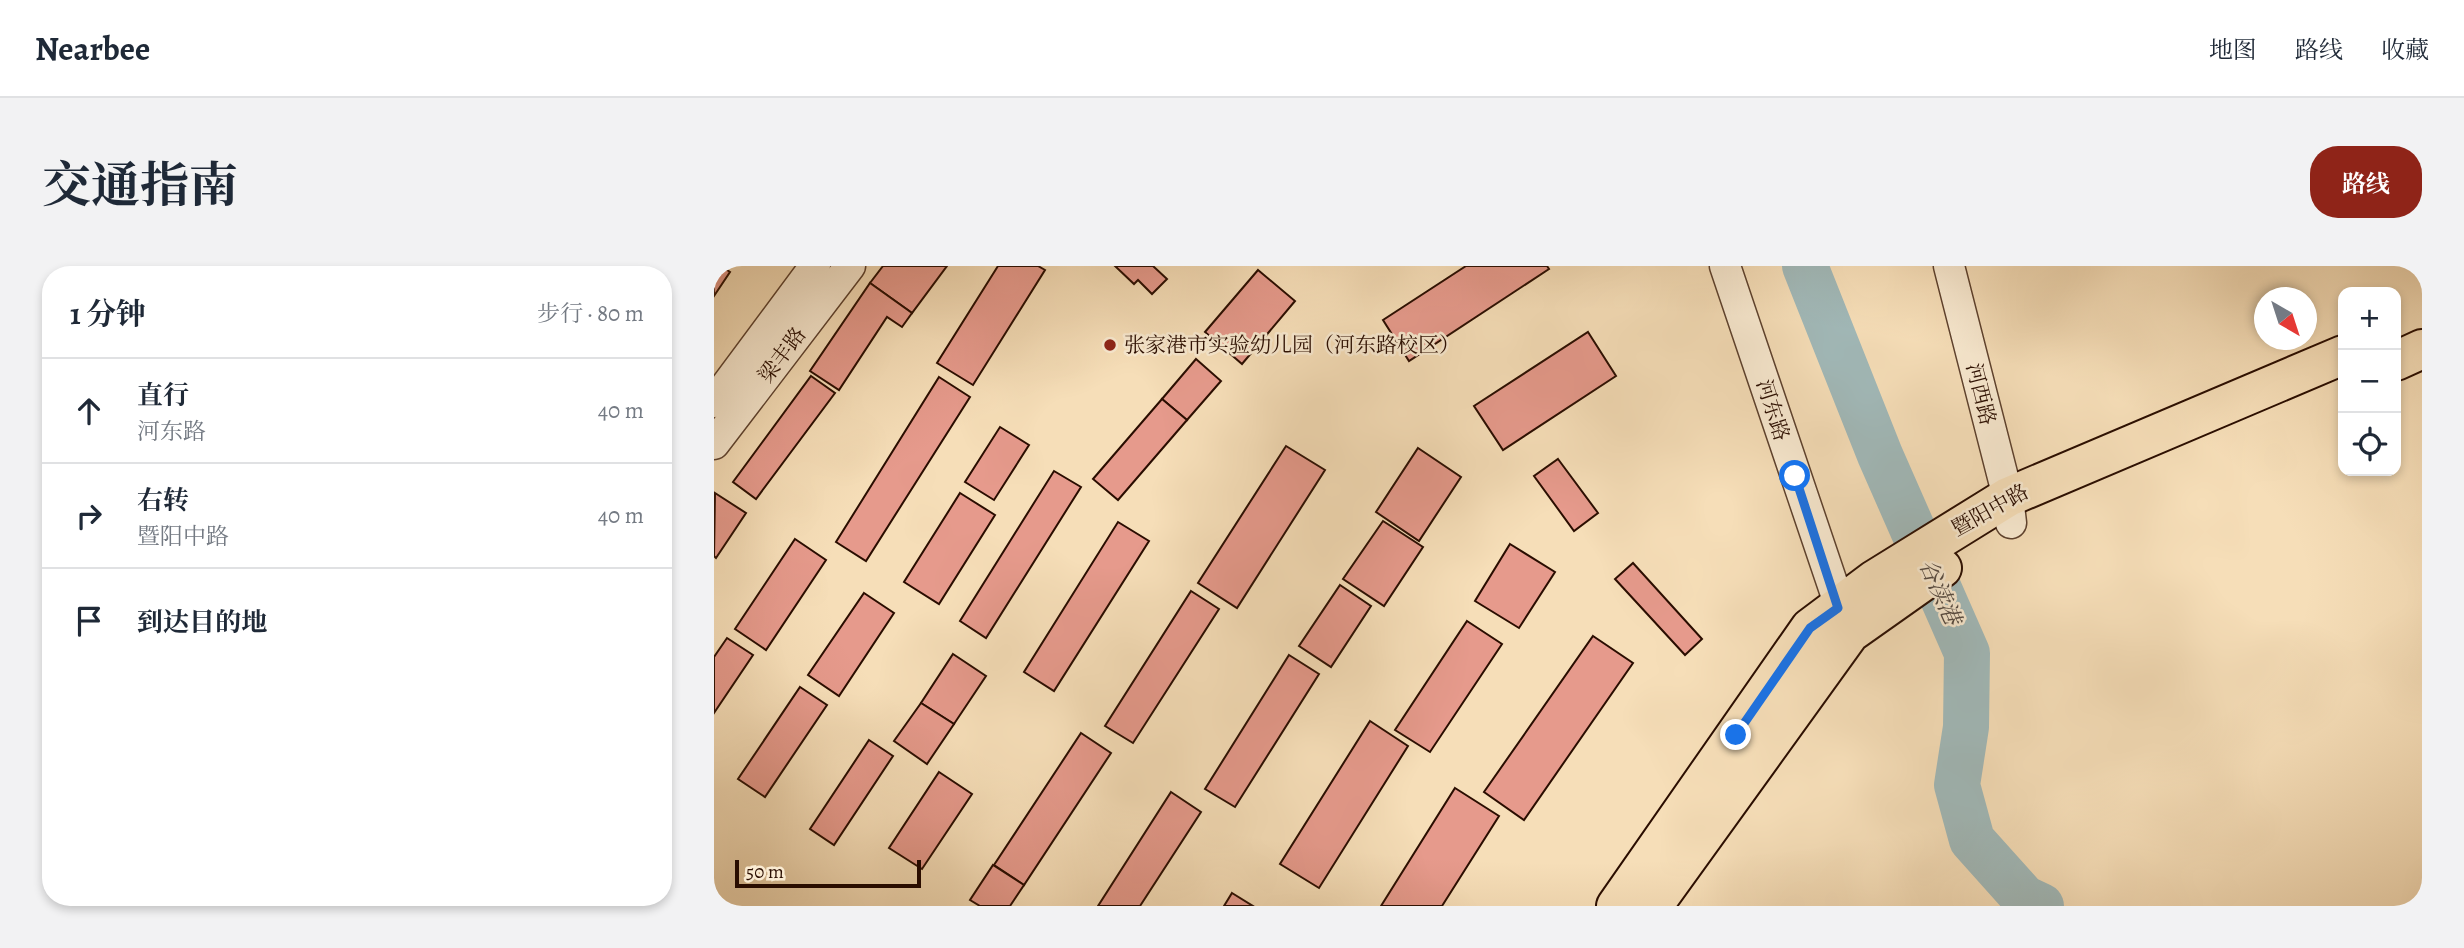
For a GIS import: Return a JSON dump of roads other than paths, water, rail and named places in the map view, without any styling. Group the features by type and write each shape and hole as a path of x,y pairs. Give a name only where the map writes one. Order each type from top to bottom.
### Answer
{"main road":[{"path":"2401,331 2422,322"},
{"path":"2401,358 2422,349"},
{"name":"暨阳中路","path":"1616,906 1810,628 1844,620 1888,604 1963,538 2009,510 2338,357"},
{"name":"暨阳中路","path":"2009,510 2338,385"},
{"name":"暨阳中路","path":"1653,906 1844,620"}],"street":[{"name":"梁丰路","path":"714,402 815,266"},
{"name":"梁丰路","path":"714,444 850,266"},
{"name":"河东路","path":"1725,266 1844,620"},
{"name":"河西路","path":"1949,266 2009,510"}],"waterway":[{"name":"谷渎港","path":"1805,266 1880,455 1967,653 1966,727 1957,785 1972,840 2024,898 2041,906"}],"place":[{"name":"张家港市实验幼儿园（河东路校区）","path":"1110,345"}]}
